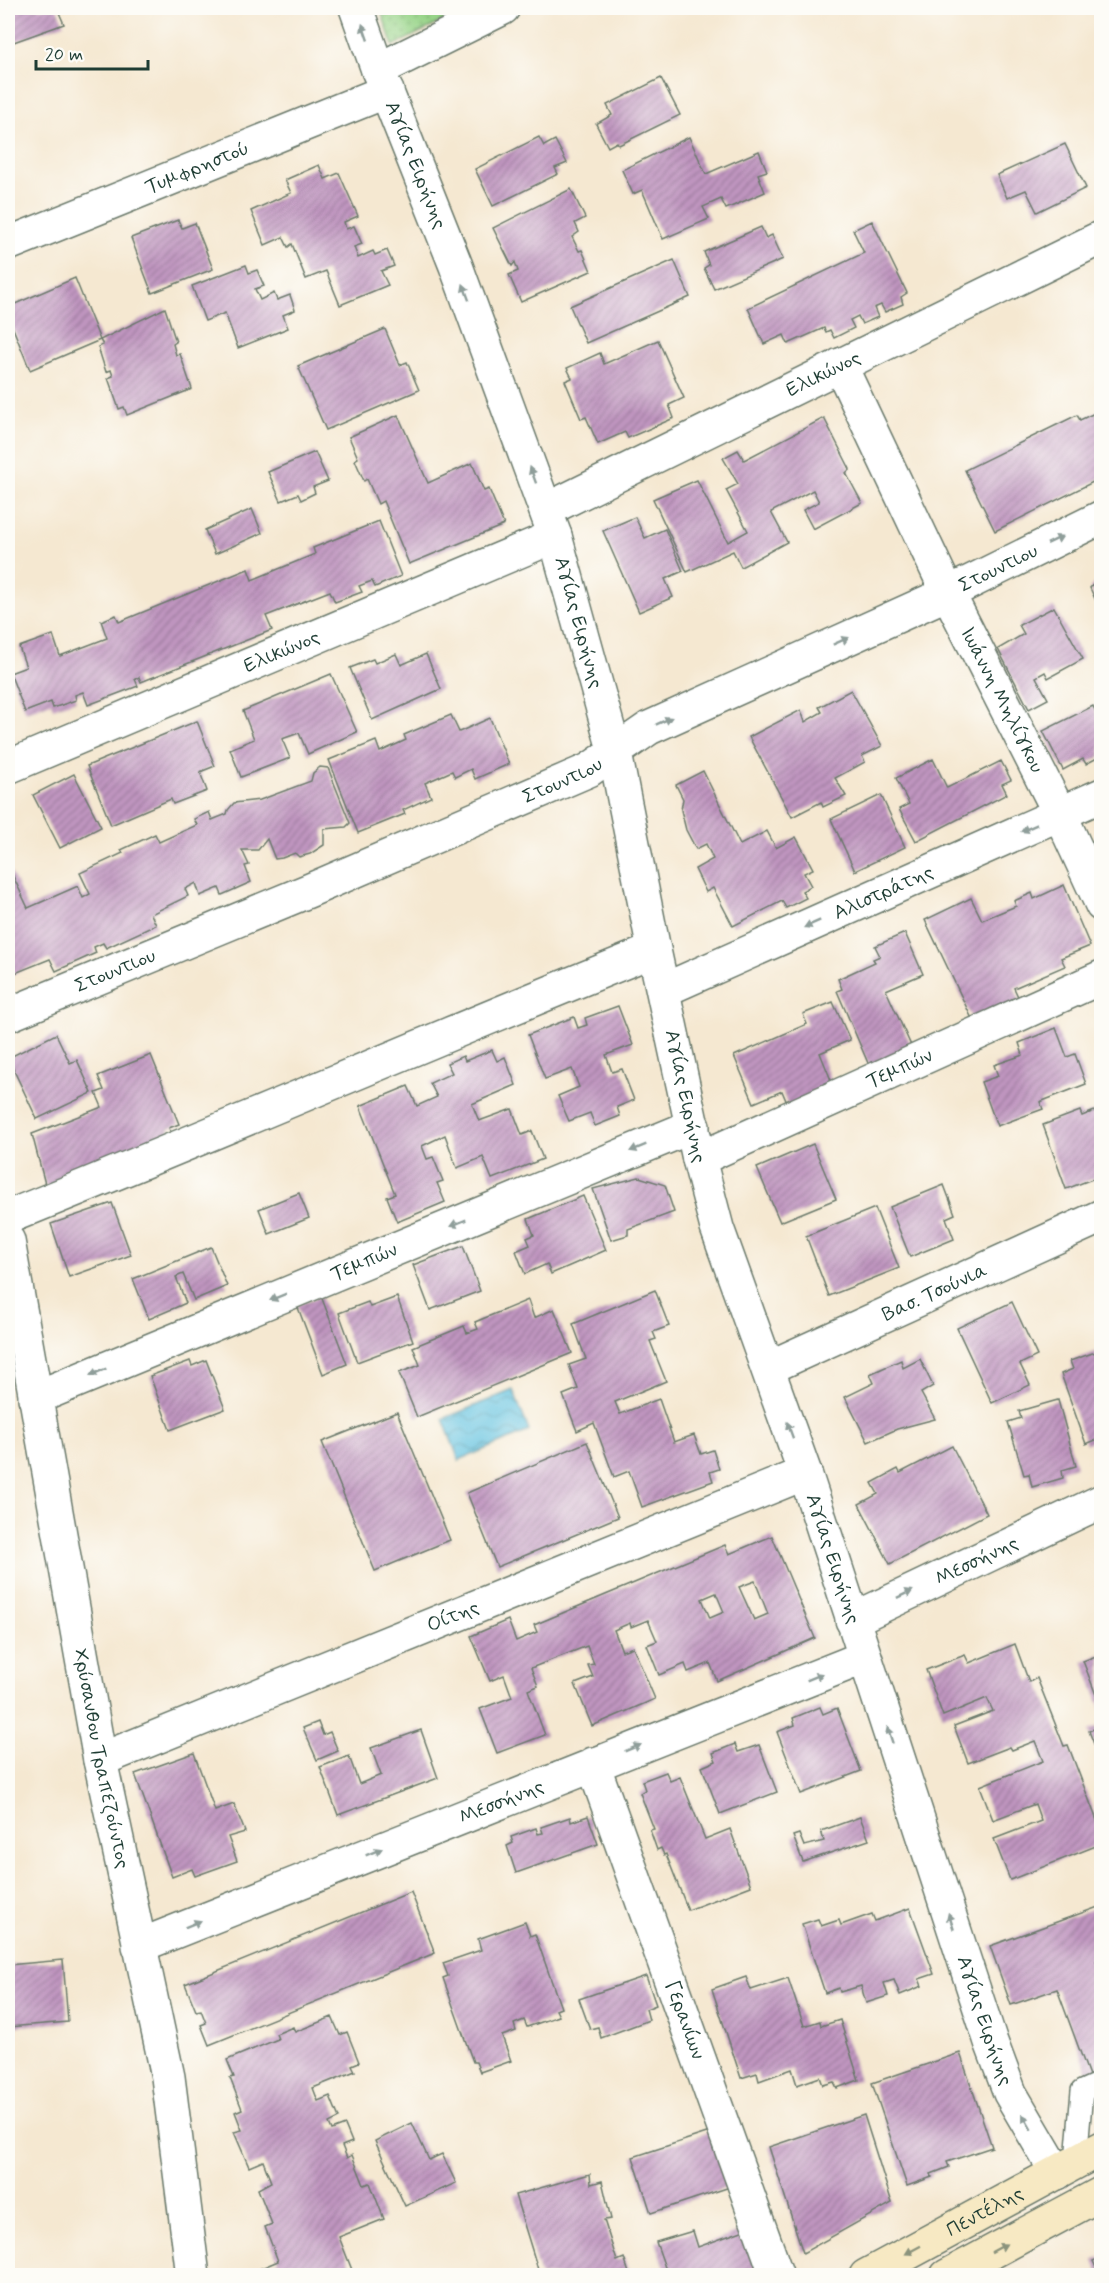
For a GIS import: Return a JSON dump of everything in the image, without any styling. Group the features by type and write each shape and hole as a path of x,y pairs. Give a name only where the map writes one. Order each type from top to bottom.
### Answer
{"main road":[{"name":"Πεντέλης","path":"866,2276 1078,2161"},
{"path":"947,2276 1101,2193"}],"street":[{"name":"Αγίας Ειρήνης","path":"356,8 382,81 456,266 550,523 615,753 654,950 699,1159 717,1228 805,1473 991,2042 1010,2093 1078,2161"},
{"name":"Τυμφρηστού","path":"8,244 382,81 502,8"},
{"name":"Ελικώνος","path":"8,768 550,523 840,366 1101,237"},
{"name":"Ιωάννη Μηλίγκου","path":"840,366 948,593 1060,814 1101,905"},
{"name":"Στουντιου","path":"8,1015 589,770 649,728 948,593 1101,517"},
{"name":"Αλιστράτης","path":"664,990 1101,795"},
{"path":"8,1218 466,1026 654,950"},
{"name":"Τεμπών","path":"699,1159 1101,977"},
{"name":"Τεμπών","path":"35,1398 693,1126"},
{"name":"Βασ. Τσούνια","path":"768,1368 1101,1216"},
{"name":"Χρύσανθου Τραπεζούντος","path":"8,1241 14,1322 35,1398 100,1760 168,2077 193,2276"},
{"name":"Οίτης","path":"100,1760 805,1473"},
{"name":"Μεσσήνης","path":"852,1620 1101,1501"},
{"name":"Μεσσήνης","path":"139,1946 865,1657"},
{"name":"Γερανίων","path":"593,1764 777,2276"}],"lane":[{"path":"1078,2161 1082,2091 1101,2082"}],"green space":[{"path":"380,8 469,8 393,46"}],"water":[{"path":"513,1390 529,1431 459,1460 443,1419"}],"building":[{"path":"22,8 57,8 64,24 11,43 8,33 8,13"},
{"path":"661,78 680,115 619,145 617,142 608,147 596,124 612,115 607,105"},
{"path":"539,137 544,146 555,140 567,163 555,168 558,174 493,206 475,169"},
{"path":"689,137 706,174 759,151 767,171 758,174 765,192 726,209 721,199 703,207 709,219 663,239 642,190 633,194 622,170"},
{"path":"1065,144 1086,188 1037,212 1026,190 1007,198 997,175"},
{"path":"319,165 325,179 339,173 358,216 344,222 346,229 354,226 362,244 354,247 358,258 373,251 375,255 387,250 394,266 381,271 388,285 340,305 326,271 306,279 292,244 288,247 283,237 265,245 251,211 291,193 285,180"},
{"path":"571,189 585,218 575,223 579,232 572,237 579,251 582,250 591,271 521,302 509,275 518,271 515,262 512,266 493,228"},
{"path":"178,220 182,228 195,223 213,269 152,293 131,238"},
{"path":"872,221 907,293 901,297 903,304 885,312 881,305 874,308 878,317 862,324 858,316 850,320 854,328 834,338 830,330 826,332 824,328 788,344 784,335 764,344 748,308 864,253 853,230"},
{"path":"761,227 766,238 772,235 783,259 714,289 704,268 709,265 704,252"},
{"path":"674,260 690,297 586,343 570,306"},
{"path":"246,265 249,273 257,270 264,286 255,289 260,300 274,293 277,300 290,295 295,310 283,315 288,328 238,348 225,313 205,321 192,286"},
{"path":"75,278 100,340 30,370 8,316 8,307"},
{"path":"165,308 176,342 173,344 176,355 180,354 192,389 127,415 124,407 119,409 108,378 113,376 111,370 106,372 98,347 103,345 100,340"},
{"path":"385,329 400,365 407,362 419,390 326,430 298,366"},
{"path":"658,340 684,398 669,405 674,418 628,438 625,432 598,444 586,417 581,419 565,381 572,378 567,368 600,353 604,364"},
{"path":"1101,410 1101,478 995,531 965,470 1077,415 1080,420"},
{"path":"398,415 428,483 472,463 484,491 489,489 504,525 409,564 383,501 378,504 367,479 364,481 349,437"},
{"path":"824,418 850,469 846,473 862,503 813,529 803,510 819,502 813,490 771,512 787,542 741,567 733,551 687,572 653,499 697,480 728,542 748,531 726,490 738,484 723,458 738,450 744,460"},
{"path":"315,452 328,481 313,487 315,493 301,500 298,494 281,501 268,472"},
{"path":"252,509 262,533 215,554 205,530"},
{"path":"635,517 645,538 665,529 683,571 665,579 673,597 639,612 603,531"},
{"path":"379,521 401,576 375,587 372,581 359,586 362,592 335,602 330,591 266,616 272,630 141,682 139,677 135,679 138,686 88,705 83,692 75,695 76,700 53,708 51,702 25,712 10,673 26,667 19,647 53,635 60,656 107,638 101,621 116,615 119,622 248,569 252,580 315,554 313,548"},
{"path":"1101,576 1101,612 1090,588"},
{"path":"1054,607 1083,659 1048,678 1045,672 1036,677 1048,699 1029,709 998,649 1024,634 1019,625"},
{"path":"396,654 401,665 426,654 441,689 372,720 350,668 373,659 375,663"},
{"path":"331,674 357,732 308,754 299,733 282,739 290,758 241,777 230,749 254,739 243,711"},
{"path":"851,690 882,746 862,756 865,762 835,778 846,796 823,807 821,802 792,817 749,737 801,710 805,722 822,712 819,707"},
{"path":"1093,706 1101,723 1101,756 1086,764 1083,759 1063,770 1043,731"},
{"path":"451,715 459,732 490,718 509,764 475,779 471,769 455,777 452,771 425,783 431,797 403,810 405,814 358,833 329,760 376,741 380,752 406,740 404,735"},
{"path":"197,721 215,766 200,772 207,791 173,804 171,799 111,825 87,766"},
{"path":"933,759 947,788 1001,761 1011,780 1002,784 1007,794 916,841 899,809 909,804 896,778"},
{"path":"320,767 328,768 350,823 346,827 324,829 324,845 310,854 299,857 295,853 275,859 267,839 258,850 242,850 249,865 245,866 251,882 222,895 219,888 200,896 196,883 185,889 188,896 151,914 156,925 106,948 103,943 94,947 96,953 56,971 50,959 8,976 8,873 11,872 28,908 78,886 83,898 90,894 80,873 123,853 121,850 155,834 159,842 197,825 194,819 209,812 212,820 227,814 234,803 260,800 311,781 313,773"},
{"path":"703,771 740,845 767,831 776,848 796,837 813,869 804,873 811,886 802,891 806,898 786,908 782,901 733,926 713,888 706,892 695,869 713,859 706,844 696,849 686,830 681,810 683,799 676,785"},
{"path":"74,774 101,827 60,848 33,795"},
{"path":"881,795 905,847 855,871 831,819"},
{"path":"1064,885 1090,946 1061,958 1065,966 1014,988 1020,1001 974,1023 925,920 971,898 982,920 1016,906 1014,901 1032,893 1034,899"},
{"path":"905,933 923,974 886,990 912,1048 871,1070 837,991 842,989 838,979 875,962 873,959 880,956 875,946"},
{"path":"833,1002 850,1040 820,1053 835,1090 790,1110 782,1091 754,1103 734,1056 807,1024 803,1014"},
{"path":"618,1006 633,1045 606,1055 612,1072 622,1069 634,1100 617,1107 620,1116 595,1126 590,1113 569,1121 558,1096 579,1087 572,1069 545,1079 528,1035 574,1017 578,1028 587,1025 585,1018"},
{"path":"1056,1028 1067,1057 1075,1054 1086,1084 1040,1102 1043,1109 997,1126 981,1082 998,1076 994,1065 1023,1055 1019,1043"},
{"path":"56,1034 70,1063 77,1060 92,1093 37,1119 8,1058"},
{"path":"492,1050 497,1061 505,1057 516,1085 472,1104 479,1121 512,1109 522,1135 532,1131 543,1159 492,1179 483,1157 457,1168 445,1135 422,1146 427,1159 433,1157 443,1181 437,1183 445,1202 397,1222 387,1197 395,1194 360,1106 408,1086 417,1106 437,1097 430,1083 452,1073 447,1063 463,1056 465,1061"},
{"path":"151,1055 179,1124 169,1128 172,1137 46,1188 32,1134 102,1107 96,1093 104,1090 98,1076"},
{"path":"1097,1110 1101,1122 1101,1180 1096,1182 1095,1178 1066,1189 1043,1125 1080,1111 1082,1116"},
{"path":"813,1144 836,1199 780,1222 757,1168"},
{"path":"639,1177 665,1185 674,1212 628,1229 628,1235 611,1240 593,1189"},
{"path":"944,1185 955,1214 946,1218 954,1239 910,1257 890,1207"},
{"path":"299,1193 309,1218 269,1234 259,1209"},
{"path":"583,1196 606,1250 551,1274 547,1264 525,1274 516,1251 530,1245 527,1238 534,1235 528,1219"},
{"path":"112,1203 131,1255 69,1277 51,1224"},
{"path":"875,1208 899,1268 829,1296 806,1236"},
{"path":"463,1246 480,1291 430,1310 413,1265"},
{"path":"211,1247 227,1286 194,1300 183,1274 176,1277 186,1303 149,1319 133,1279"},
{"path":"655,1290 669,1326 653,1332 656,1339 650,1341 666,1381 615,1402 620,1414 659,1399 674,1442 694,1435 701,1454 713,1450 719,1469 710,1472 713,1481 642,1507 629,1471 614,1477 594,1423 577,1431 563,1395 578,1389 569,1365 586,1359 573,1324"},
{"path":"321,1296 347,1364 323,1374 297,1305"},
{"path":"397,1297 413,1341 357,1362 339,1313 368,1302 370,1307"},
{"path":"528,1300 534,1318 554,1309 572,1353 417,1417 399,1373 420,1365 413,1347 464,1326 467,1333 478,1329 475,1322"},
{"path":"1012,1302 1037,1356 1020,1364 1030,1385 992,1403 957,1328"},
{"path":"1101,1350 1101,1438 1086,1444 1061,1374 1073,1369 1070,1361"},
{"path":"920,1359 933,1386 921,1393 935,1419 897,1429 868,1442 845,1397 874,1383 870,1374 901,1360 903,1368"},
{"path":"206,1360 225,1409 170,1430 150,1376 190,1361 192,1366"},
{"path":"1058,1400 1076,1466 1062,1470 1063,1478 1032,1487 1029,1474 1024,1475 1008,1422 1021,1418 1019,1411"},
{"path":"397,1412 450,1540 375,1571 322,1442"},
{"path":"587,1442 618,1517 497,1567 467,1493"},
{"path":"952,1446 987,1514 890,1564 859,1504 878,1494 872,1483 898,1469 900,1473"},
{"path":"772,1536 815,1638 717,1681 710,1663 688,1672 685,1664 659,1675 647,1645 657,1641 648,1620 631,1627 630,1623 614,1630 622,1651 633,1647 655,1699 592,1726 575,1684 593,1677 588,1665 594,1664 587,1646 531,1668 538,1686 528,1690 545,1735 497,1753 480,1709 512,1697 504,1675 490,1681 471,1636 508,1620 516,1641 537,1632 534,1625 725,1545 729,1554","holes":["755,1581 768,1614 754,1620 739,1587","716,1593 724,1612 710,1618 702,1599"]},
{"path":"1015,1644 1029,1682 1037,1678 1064,1746 1068,1745 1101,1831 1101,1844 1010,1880 994,1839 1041,1821 1035,1804 993,1820 980,1786 1043,1761 1035,1741 1012,1750 1010,1747 968,1763 954,1726 993,1711 987,1698 943,1716 926,1670 965,1655 969,1663"},
{"path":"1101,1654 1101,1708 1083,1661"},
{"path":"820,1707 823,1714 837,1708 861,1771 801,1794 777,1732 795,1725 793,1718"},
{"path":"318,1722 323,1735 330,1732 338,1751 317,1760 303,1728"},
{"path":"1101,1726 1101,1762 1089,1731"},
{"path":"421,1730 438,1778 338,1815 320,1767 349,1756 359,1784 381,1775 371,1748"},
{"path":"735,1744 738,1752 759,1745 777,1792 720,1814 702,1767 716,1761 713,1753"},
{"path":"194,1753 215,1811 234,1804 245,1832 228,1837 237,1861 195,1876 192,1869 172,1877 135,1774"},
{"path":"666,1772 670,1781 680,1777 705,1839 730,1829 751,1886 688,1910 666,1854 664,1855 661,1848 657,1850 650,1830 654,1829 640,1793 645,1790 642,1781"},
{"path":"588,1816 598,1844 516,1873 507,1846 513,1843 511,1837 536,1828 538,1834 543,1833 541,1827 570,1817 571,1822"},
{"path":"860,1817 869,1840 803,1862 793,1836 799,1834 804,1846 824,1841 821,1831"},
{"path":"411,1892 435,1953 209,2045 201,2025 206,2023 201,2010 196,2011 185,1984"},
{"path":"1101,1906 1101,1959 1096,1961 1101,1974 1101,2098 1098,2100 1057,1989 1011,2005 990,1946"},
{"path":"910,1908 934,1974 919,1979 922,1986 900,1995 894,1980 884,1983 888,1996 866,2003 861,1986 840,1992 839,1988 825,1993 802,1924 818,1919 821,1926 839,1920 841,1925 872,1914 875,1921"},
{"path":"525,1922 530,1936 535,1934 561,2008 556,2010 559,2016 527,2027 524,2020 514,2024 516,2031 502,2036 511,2061 480,2072 476,2062 473,2062 443,1978 448,1976 443,1963 481,1950 478,1939"},
{"path":"63,1960 68,2022 8,2027 8,1965"},
{"path":"646,1976 656,2005 646,2009 649,2020 601,2038 598,2027 590,2029 579,1999"},
{"path":"746,1977 751,1990 788,1978 804,2026 820,2021 821,2026 840,2020 859,2080 837,2088 834,2082 823,2085 820,2077 797,2085 792,2069 759,2081 757,2073 741,2078 712,1989"},
{"path":"332,2017 340,2035 347,2032 359,2062 352,2065 355,2071 313,2088 318,2101 330,2096 339,2118 329,2123 332,2130 345,2125 352,2142 342,2146 347,2158 352,2155 364,2185 370,2183 384,2219 339,2237 354,2275 245,2275 278,2261 265,2227 272,2224 258,2189 271,2182 263,2161 249,2167 234,2132 242,2130 235,2112 242,2109 230,2078 234,2077 227,2060 278,2039 276,2034 293,2027 295,2032"},
{"path":"960,2053 992,2147 947,2162 949,2167 931,2174 932,2177 907,2186 872,2083"},
{"path":"864,2115 892,2203 803,2253 769,2147"},
{"path":"412,2123 429,2160 442,2154 456,2183 405,2206 375,2141"},
{"path":"716,2130 733,2186 651,2213 633,2157"},
{"path":"590,2174 591,2184 602,2181 611,2219 604,2220 617,2261 624,2258 630,2276 540,2276 515,2195"},
{"path":"750,2228 767,2276 668,2276 656,2242 693,2231 698,2247"},
{"path":"1101,2257 1101,2276 1100,2276 1093,2261"}]}
